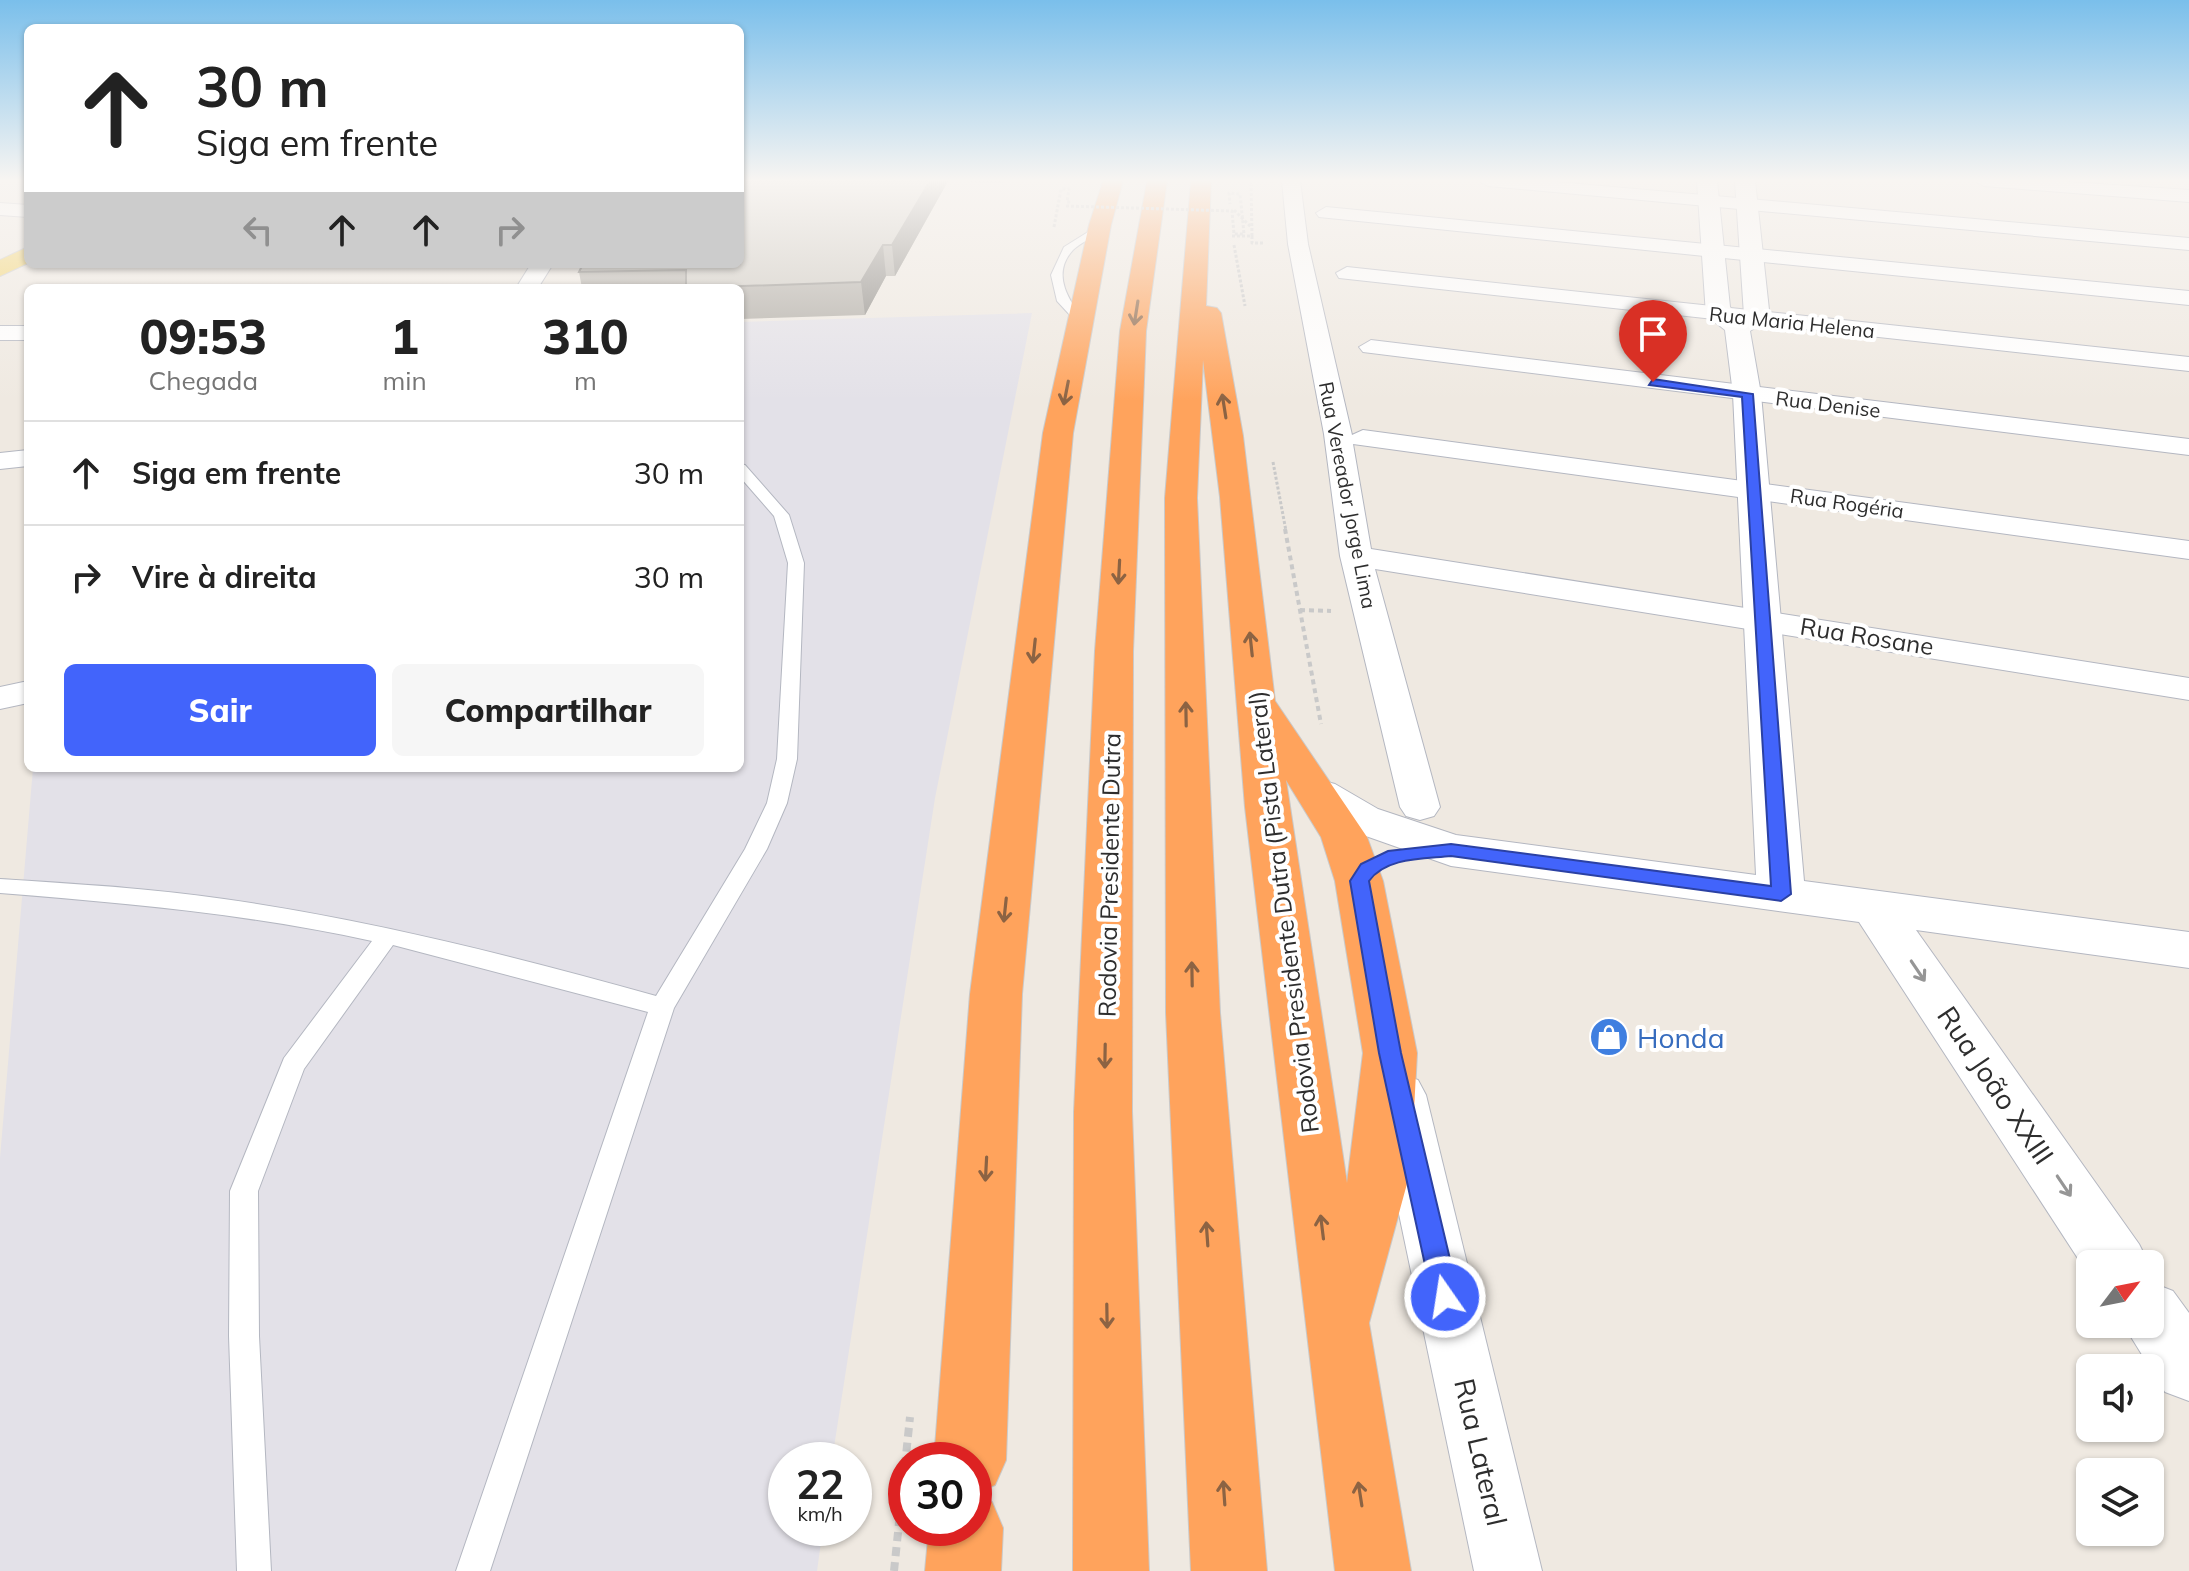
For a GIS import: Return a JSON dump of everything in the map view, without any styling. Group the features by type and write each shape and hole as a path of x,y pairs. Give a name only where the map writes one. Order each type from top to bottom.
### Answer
{"highway":[{"path":"971,1442 996,994 1058,433 1080,323 1075,254"},
{"name":"Rodovia Presidente Dutra","path":"1111,1571 1103,1112 1114,651 1133,331 1145,254"},
{"path":"1196,254 1181,498 1192,982 1229,1571"},
{"name":"Rodovia Presidente Dutra (Pista Lateral)","path":"1196,254 1215,347 1236,483 1267,805 1335,1332 1373,1571"},
{"path":"1257,696 1287,752 1328,800 1344,837 1359,881 1390,1053 1381,1169 1335,1332"},
{"path":"963,1571 965,1546"}],"main road":[{"path":"0,269 24,256"}],"street":[{"name":"Rua Vereador Jorge Lima","path":"1300,254 1338,434 1356,556 1420,807"},
{"path":"1715,254 1715,297 1738,320"},
{"path":"1743,254 2189,298"},
{"path":"1751,255 1738,320 1765,619 1781,894"},
{"name":"Rua Maria Helena","path":"1347,273 1738,320 2189,364"},
{"path":"0,333 24,333"},
{"name":"Rua Denise","path":"1371,347 2189,447"},
{"name":"Rua Rogéria","path":"1363,438 2189,550"},
{"path":"0,461 24,458"},
{"name":"Rua Rosane","path":"1356,556 2189,689"},
{"path":"0,698 24,693"},
{"path":"1328,800 1392,831 1451,850 2189,950"},
{"path":"1359,881 1377,862 1395,856 1451,850"},
{"name":"Rua João XXIII","path":"1874,907 2107,1250"},
{"name":"Rua Lateral","path":"1390,1053 1508,1571"},
{"path":"2164,1332 2189,1369"}],"lane":[{"path":"473,1571 662,1007 756,849 777,803 787,759 796,563 781,515 744,473"},
{"path":"0,886 157,898 388,936 518,964 662,1007"},
{"path":"254,1571 244,1336 244,1191 293,1065 388,936"}],"path":[{"path":"1236,254 1247,314"},
{"path":"1272,454 1328,800"}],"shaded area":[{"path":"1032,313 935,798 835,1442 768,1442 768,1546 820,1546 817,1571 0,1571 0,1158 33,772 744,772 744,322"}],"building":[{"path":"744,254 877,254 861,282 744,286 686,284 686,270 579,272 581,268 744,268"}],"place":[{"name":"Honda","path":"1609,1037"}],"route":[{"path":"1445,1297 1390,1053 1359,881 1368,869 1377,862 1395,856 1451,850 1781,894 1765,619 1747,394 1653,382"}]}
